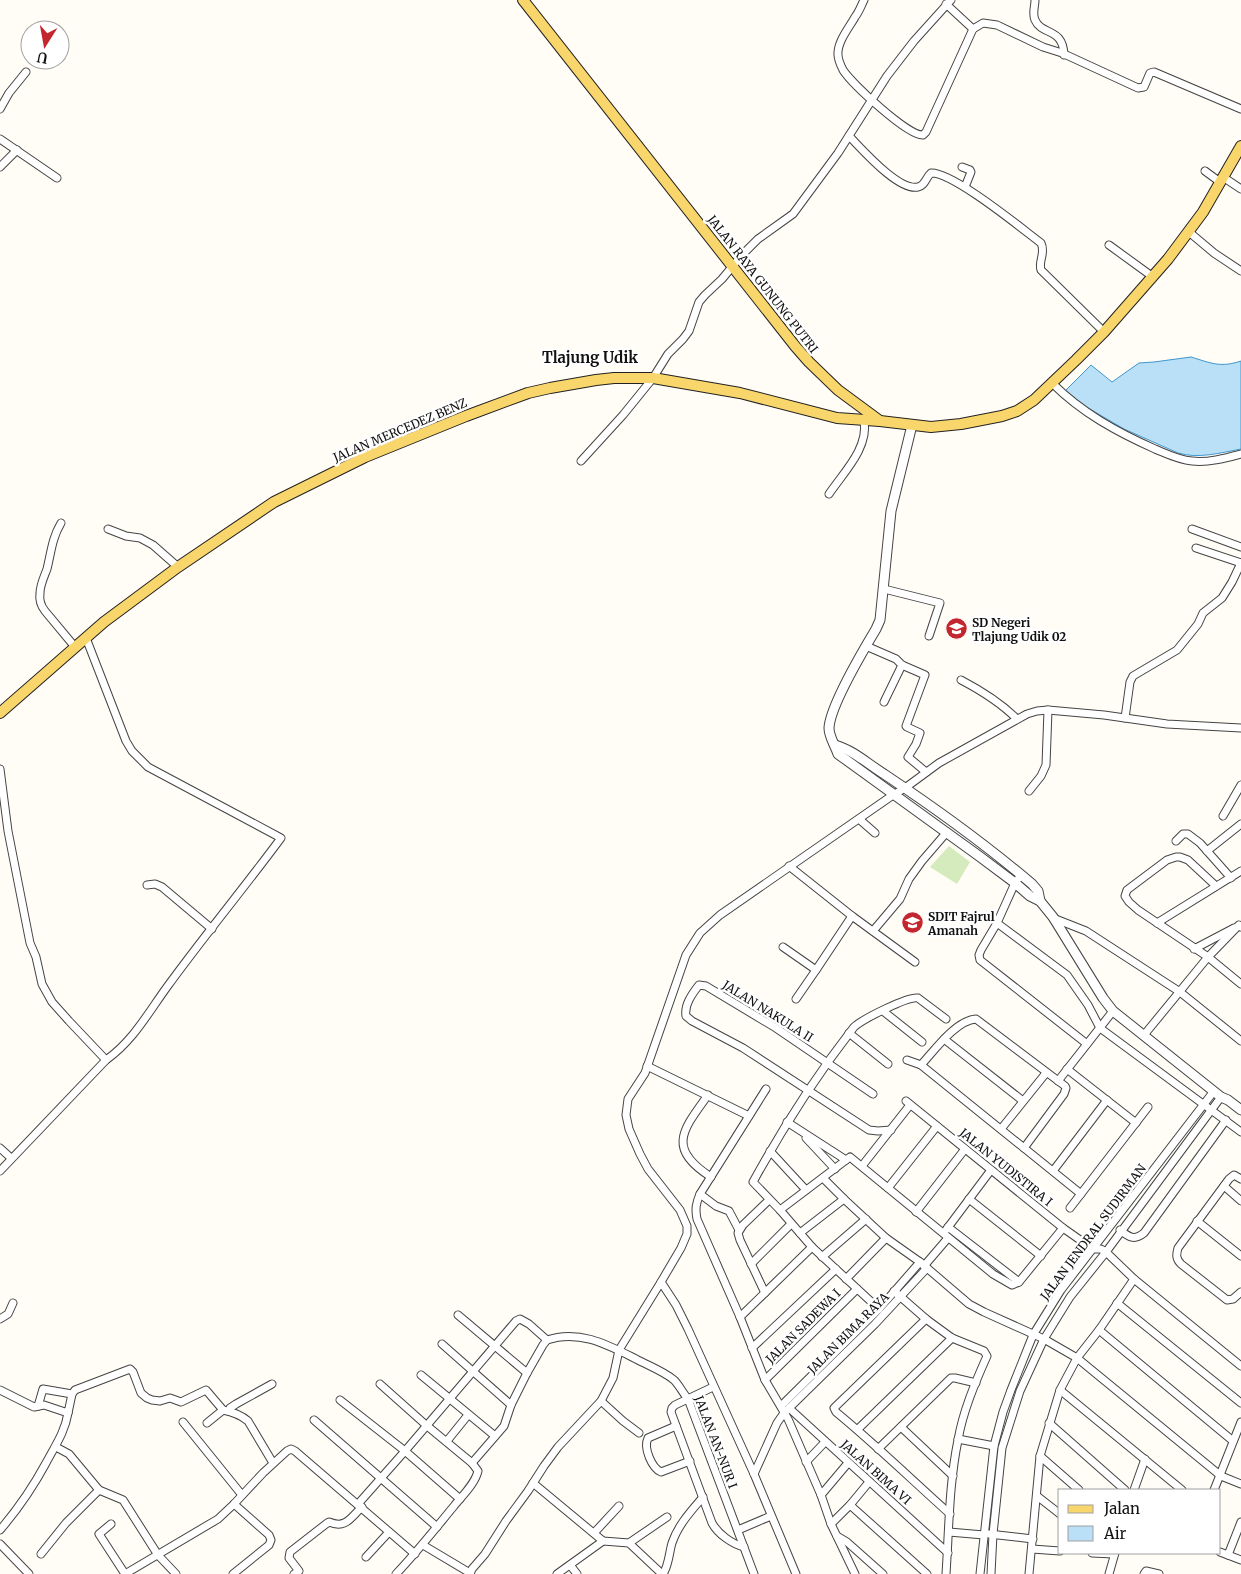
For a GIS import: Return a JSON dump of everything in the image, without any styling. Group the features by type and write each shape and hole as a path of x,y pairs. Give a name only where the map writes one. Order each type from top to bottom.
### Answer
{"main road":[{"name":"JALAN RAYA GUNUNG PUTRI","path":"523,0 754,295 809,362 838,390 880,421 930,427 961,424 1018,411 1034,400 1104,332 1189,232 1241,146"},
{"name":"JALAN MERCEDEZ BENZ","path":"0,713 104,622 178,567 274,502 365,457 528,393 614,378 653,378 740,393 837,418 880,421"}],"street":[{"path":"864,0 845,33 838,55 842,69 872,100 909,130 919,135 923,135 973,29 983,23 997,25 1043,47 1141,88 1145,85 1150,73 1156,72 1241,109"},
{"path":"1035,0 1034,14 1036,22 1039,26 1058,37 1063,45 1064,55"},
{"path":"581,461 623,415 653,378 668,354 689,331 699,302 705,295 758,239 793,214 849,136 878,89 898,62 949,2 973,29"},
{"path":"0,108 26,72"},
{"path":"849,136 879,166 903,184 914,187 921,186 928,175 934,173 945,176 965,187 1041,243 1044,249 1040,264 1041,270 1104,332"},
{"path":"0,139 57,178"},
{"path":"0,167 17,150"},
{"path":"962,167 971,172 965,187"},
{"path":"1205,170 1241,189"},
{"path":"1189,232 1214,254 1241,271"},
{"path":"1109,245 1153,276"},
{"path":"1052,383 1074,404 1121,434 1174,458 1193,462 1241,454"},
{"path":"828,494 859,450 865,434 864,421"},
{"path":"912,425 888,528 880,620 842,692 830,721 830,734 840,756 947,832 1030,896 1040,901 1113,1011 1217,1094 1241,1110"},
{"path":"60,523 54,536 40,598 41,605 45,611 75,647"},
{"path":"108,529 126,536 140,538 153,545 178,567"},
{"path":"1192,529 1241,547"},
{"path":"1125,718 1130,682 1133,676 1168,656 1185,642 1198,624 1203,613 1218,602 1226,591 1241,563 1196,548"},
{"path":"884,589 940,603 929,636"},
{"path":"0,1171 140,1027 167,988 248,884 281,838 148,766 139,759 126,741 86,638"},
{"path":"866,646 896,659 902,665 925,675 906,726 920,733 908,757 926,772"},
{"path":"884,702 902,665"},
{"path":"961,680 992,697 1017,719"},
{"path":"1029,791 1042,776 1046,765 1048,710"},
{"path":"423,1545 470,1573 558,1447 602,1401 612,1378 619,1350 662,1282 687,1234 687,1226 680,1210 648,1169 640,1154 626,1115 628,1099 648,1066 683,964 696,938 705,927 789,866 926,772 1032,712 1048,710 1167,724 1241,728"},
{"path":"835,745 849,750 905,788 1021,874 1038,891 1040,901"},
{"path":"0,769 8,831 30,943 36,957 42,984 52,1002 106,1060"},
{"path":"1222,816 1241,785"},
{"path":"859,819 875,833"},
{"path":"1207,851 1241,824"},
{"path":"873,931 900,899 909,879 922,861 947,832"},
{"path":"1176,840 1183,834 1188,834 1207,851 1231,878"},
{"path":"1216,886 1188,860 1180,857 1167,860 1127,890 1125,896 1134,907 1208,957 1241,984"},
{"path":"789,866 852,916 915,962"},
{"path":"1157,923 1241,871"},
{"path":"1021,874 997,923 981,950 980,960 1087,1044"},
{"path":"146,885 155,884 162,887 212,929"},
{"path":"796,999 852,916"},
{"path":"1053,918 1086,931 1180,992 1241,1041"},
{"path":"997,923 1067,975 1088,1005 1100,1028 1241,1132"},
{"path":"1194,949 1240,925"},
{"path":"1144,1035 1208,957 1240,925"},
{"path":"783,947 816,970"},
{"name":"JALAN NAKULA II","path":"808,1090 743,1048 688,1018 685,1008 696,988 703,985 735,1002 827,1063"},
{"path":"879,1309 812,1247 753,1182 786,1122 849,1033 858,1024 915,997 946,1019"},
{"path":"882,1011 922,1042"},
{"path":"1058,1081 1113,1011"},
{"path":"921,1065 963,1023 976,1019 1058,1081 1066,1088 1066,1093 1024,1148"},
{"path":"849,1033 888,1064"},
{"path":"944,1040 1023,1102"},
{"path":"907,1060 921,1065 1081,1194"},
{"path":"827,1063 872,1094"},
{"path":"648,1066 749,1116"},
{"path":"1067,1069 1136,1123"},
{"path":"1002,1130 1046,1073"},
{"path":"766,1089 700,1194 696,1206 697,1219 765,1380 785,1409 831,1524 856,1574"},
{"path":"808,1090 869,1130 891,1130"},
{"path":"1217,1094 1225,1105 1241,1117"},
{"name":"JALAN JENDRAL SUDIRMAN","path":"980,1574 994,1446 1008,1397 1033,1335 1062,1290 1203,1104 1217,1094"},
{"name":"JALAN JENDRAL SUDIRMAN","path":"991,1574 1002,1448 1020,1391 1044,1339 1070,1297 1106,1252 1120,1230 1212,1109 1217,1094"},
{"path":"708,1095 686,1128 682,1140 687,1155 698,1168 711,1177"},
{"path":"1053,1171 1107,1100"},
{"name":"JALAN YUDISTIRA I","path":"891,1130 908,1103 1063,1228 1093,1249"},
{"path":"1070,1208 1148,1107"},
{"path":"1120,1230 1133,1238 1139,1237 1144,1233 1226,1120"},
{"path":"786,1122 846,1160"},
{"path":"888,1188 937,1126"},
{"path":"862,1166 891,1130"},
{"path":"801,1132 835,1170"},
{"path":"0,1148 11,1158"},
{"path":"916,1212 965,1149"},
{"path":"770,1151 806,1190"},
{"path":"780,1210 850,1157 916,1212 1019,1282"},
{"name":"JALAN BIMA RAYA","path":"785,1409 879,1309 897,1294 924,1266 991,1170"},
{"path":"1241,1179 1231,1176 1178,1248 1177,1258 1179,1262 1227,1300 1233,1299 1241,1292"},
{"path":"823,1178 886,1238 924,1266 962,1299 976,1309 1044,1339 1077,1358 1221,1476 1241,1484"},
{"path":"1224,1186 1241,1201"},
{"path":"700,1194 716,1206 729,1211 739,1230 739,1238 765,1293"},
{"path":"800,1233 844,1199"},
{"path":"969,1199 1041,1256"},
{"path":"739,1230 769,1200"},
{"path":"822,1257 866,1219"},
{"path":"1197,1221 1241,1256"},
{"path":"751,1264 791,1224"},
{"path":"947,1233 1006,1283 1012,1285 1019,1282 1063,1228"},
{"path":"846,1279 886,1238"},
{"path":"740,1317 812,1247"},
{"path":"1093,1249 1101,1249 1106,1252 1134,1279 1241,1366"},
{"path":"752,1348 836,1269"},
{"path":"1029,1574 1040,1456 1060,1390 1077,1358 1134,1279"},
{"path":"662,1282 683,1319 754,1474 796,1574"},
{"name":"JALAN SADEWA I","path":"765,1380 857,1289"},
{"path":"897,1294 952,1338 984,1351 986,1354 958,1439 953,1476 946,1574"},
{"name":"JALAN BIMA RAYA","path":"785,1409 875,1324 897,1294"},
{"path":"0,1319 8,1314 13,1303"},
{"path":"1117,1303 1241,1403"},
{"path":"458,1315 528,1373"},
{"path":"298,1573 289,1558 290,1552 326,1524 330,1522 343,1525 360,1506 381,1477 516,1321 519,1319 525,1321 547,1340 511,1405 504,1426 472,1462"},
{"path":"926,1319 834,1406 836,1412 858,1428 878,1449 950,1514"},
{"path":"1099,1330 1233,1441"},
{"name":"JALAN AN-NUR I","path":"547,1340 554,1337 583,1337 619,1350 674,1381 688,1399 754,1574"},
{"path":"858,1428 952,1338"},
{"path":"442,1344 511,1405"},
{"path":"0,1530 16,1511 56,1448 65,1426 72,1394 77,1389 130,1369 141,1392 152,1400 160,1401 170,1398 181,1402 206,1390 226,1411 238,1414 248,1421 273,1463"},
{"path":"421,1375 495,1436"},
{"path":"878,1449 951,1378 976,1384"},
{"path":"207,1422 272,1384"},
{"path":"380,1384 477,1468 477,1474 472,1484 423,1545 396,1574"},
{"path":"713,1387 672,1408 671,1412 714,1527 734,1543 744,1547"},
{"path":"38,1406 44,1389 72,1394"},
{"path":"0,1390 32,1406 44,1405 68,1413"},
{"path":"1060,1390 1145,1459 1178,1489"},
{"path":"340,1400 405,1451 460,1499"},
{"path":"602,1401 639,1433"},
{"path":"754,1474 785,1409"},
{"name":"JALAN BIMA VI","path":"785,1409 848,1462 948,1553"},
{"path":"447,1441 468,1415"},
{"path":"314,1420 437,1527"},
{"path":"183,1422 242,1495"},
{"path":"1214,1489 1241,1422"},
{"path":"1049,1423 1125,1489"},
{"path":"676,1426 648,1438 646,1444 647,1451 656,1469 661,1472 690,1461"},
{"path":"901,1427 953,1476"},
{"path":"958,1439 994,1446"},
{"path":"806,1462 825,1442"},
{"path":"56,1448 69,1454 98,1490 122,1500 158,1555 176,1574"},
{"path":"111,1524 99,1534 125,1574 212,1523 234,1504 273,1463 289,1450 295,1450 415,1554"},
{"path":"1040,1456 1078,1489"},
{"path":"1134,1489 1145,1459"},
{"path":"821,1495 848,1462"},
{"path":"831,1524 869,1482"},
{"path":"533,1483 603,1541 630,1543 667,1517"},
{"path":"41,1554 66,1523 98,1490"},
{"path":"1037,1496 1058,1512"},
{"path":"630,1543 662,1574 666,1569 676,1534 690,1512 703,1497"},
{"path":"233,1574 269,1545 271,1540 269,1535 234,1504"},
{"path":"850,1505 927,1574"},
{"path":"594,1533 619,1506"},
{"path":"738,1530 771,1516"},
{"path":"1228,1555 1241,1522"},
{"path":"366,1557 389,1532"},
{"path":"949,1532 1033,1538"},
{"path":"837,1536 847,1542 883,1574"},
{"path":"558,1574 603,1541"},
{"path":"0,1544 30,1574"},
{"path":"1032,1549 1058,1550"},
{"path":"1221,1552 1241,1560"},
{"path":"1109,1574 1114,1554"},
{"path":"570,1565 577,1574"},
{"path":"648,1574 654,1568"},
{"path":"1144,1574 1146,1571 1150,1571 1159,1574"}],"green space":[{"path":"949,846 970,862 957,884 930,867"}],"water":[{"path":"1191,357 1210,363 1221,364 1241,361 1241,449 1217,454 1186,455 1178,453 1124,429 1071,398 1065,391 1091,365 1112,382 1139,363"}],"place":[{"name":"SD Negeri Tlajung Udik 02","path":"956,629"},
{"name":"SDIT Fajrul Amanah","path":"912,923"}],"district":[{"name":"Tlajung Udik","path":"590,357"}]}
